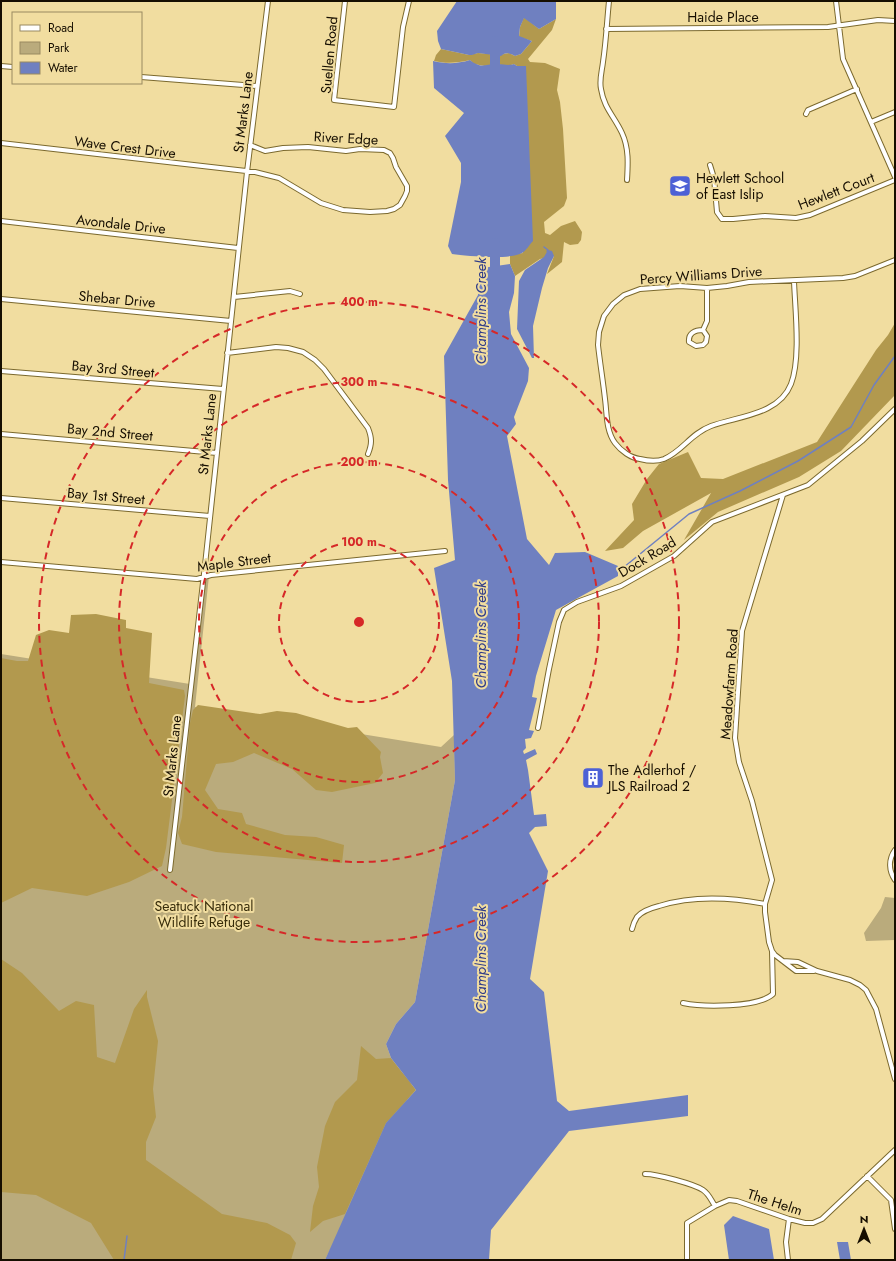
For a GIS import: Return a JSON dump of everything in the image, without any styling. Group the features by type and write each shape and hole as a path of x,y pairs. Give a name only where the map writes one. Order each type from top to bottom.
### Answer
{"street":[{"name":"St Marks Lane","path":"170,870 234,297 238,248 268,1"},
{"name":"Suellen Road","path":"345,1 334,100 394,107 403,27 410,1"},
{"path":"609,1 600,86 606,107 622,132 626,145 628,156 627,180"},
{"path":"836,1 843,59 895,177"},
{"name":"Haide Place","path":"606,29 828,27 878,20 895,22"},
{"path":"1,66 12,67"},
{"path":"142,77 257,86"},
{"path":"806,114 808,110 857,89"},
{"path":"871,122 895,112"},
{"name":"Wave Crest Drive","path":"1,143 247,172"},
{"name":"River Edge","path":"247,172 255,172 279,178 321,203 343,210 370,212 394,209 400,205 407,190 407,186 396,167 393,158 390,153 384,150 360,149 346,151 308,147 283,148 265,151 250,145"},
{"name":"Hewlett Court","path":"710,166 714,178 717,212 722,219 765,216 783,218 810,216 895,180"},
{"name":"Avondale Drive","path":"1,221 238,248"},
{"name":"Percy Williams Drive","path":"794,281 797,354 795,371 791,385 777,402 767,409 711,426 700,431 691,437 674,455 662,460 650,461 637,459 626,453 615,443 608,428 598,345 599,332 604,316 613,304 624,295 640,289 680,286 707,288 750,282 843,278 855,276 895,260"},
{"path":"703,330 707,321 707,288"},
{"path":"234,297 290,291 300,294"},
{"name":"Shebar Drive","path":"1,299 231,321"},
{"path":"703,330 706,332 707,336 706,342 703,345 696,346 689,342 689,336 692,332 703,330"},
{"path":"227,353 276,347 288,348 303,352 315,360 324,369 368,428 372,438 372,445 368,454"},
{"name":"Bay 3rd Street","path":"1,371 223,389"},
{"name":"Dock Road","path":"538,728 559,622 564,610 576,602 621,586 674,556 712,522 808,485 862,441 895,409"},
{"name":"Bay 2nd Street","path":"1,434 216,453"},
{"name":"Meadowfarm Road","path":"683,1003 707,1006 752,1002 763,1000 773,994 772,950 769,942 765,904 772,880 752,801 739,762 735,728 742,631 783,495"},
{"name":"Bay 1st Street","path":"1,498 210,516"},
{"name":"Maple Street","path":"1,562 197,579 211,575 445,551"},
{"path":"895,850 890,860 890,872 895,880"},
{"path":"632,929 636,918 641,914 650,909 676,901 712,897 748,900 765,904"},
{"path":"772,950 796,971 816,971"},
{"path":"783,961 798,962 816,971 850,980 866,990 876,1009 895,1079"},
{"name":"The Helm","path":"687,1260 687,1223 692,1218 714,1206 726,1201 737,1201 789,1219 805,1223 813,1223 822,1220 895,1150"},
{"path":"645,1174 660,1175 701,1189 709,1197 714,1206"},
{"path":"867,1176 891,1200 895,1229"},
{"path":"788,1260 786,1242 789,1219"}],"green space":[{"name":"Seatuck National Wildlife Refuge","path":"209,576 195,707 441,747 454,735 455,780 415,1002 396,1024 386,1044 391,1058 389,1059 410,1081 413,1089 325,1260 1,1260 1,654 190,684 203,580"},
{"path":"885,897 895,898 895,940 866,941 864,933 881,908"}],"shaded area":[{"path":"524,17 539,29 556,19 552,30 528,59 530,62 545,63 560,69 557,90 563,129 567,198 564,206 544,222 545,233 550,235 561,226 575,221 582,232 581,240 578,244 570,245 564,242 562,262 547,274 554,256 540,259 515,276 510,264 510,255 523,253 517,66 514,64 508,66 495,64 485,66 474,64 470,60 452,63 434,61 436,55 441,49 469,55 478,53 499,55 509,53 515,56 521,54 532,41 519,37 520,27"},
{"path":"895,323 895,395 841,451 799,477 718,512 684,540 711,493 643,531 623,548 605,551 634,520 632,504 647,479 659,464 688,452 701,478 723,479 817,442"},
{"path":"96,614 126,620 126,628 152,633 149,683 184,690 185,696 166,848 162,866 129,882 87,896 32,888 1,903 1,658 17,661 28,661 36,635 49,630 69,633 71,615"},
{"path":"198,705 260,714 277,711 296,713 348,728 357,727 381,752 380,757 383,773 375,783 332,792 316,790 292,769 254,753 233,762 216,764 205,790 218,809 242,813 246,824 285,835 316,837 344,845 342,863 216,852 182,844 178,833 182,817 190,723 193,710"},
{"path":"1,959 22,973 59,1011 76,1001 94,1005 97,1057 115,1063 134,1009 147,990 147,997 158,1041 153,1089 156,1117 146,1142 146,1160 222,1214 267,1223 290,1235 296,1243 291,1260 114,1260 91,1223 36,1195 1,1192"},
{"path":"361,1046 376,1059 391,1058 416,1090 386,1123 345,1214 323,1221 310,1232 313,1206 319,1187 317,1167 325,1126 335,1102 357,1080"}],"water":[{"path":"457,1 556,1 556,19 539,29 524,18 520,27 519,36 532,41 521,54 515,56 508,53 501,56 478,53 469,55 441,49 438,41 437,31"},
{"path":"470,60 478,65 514,64 517,66 526,66 533,241 522,253 516,255 488,257 467,256 452,254 448,246 461,182 461,163 445,136 464,113 434,88 433,61 452,63"},
{"path":"548,250 552,251 554,256 548,268 542,288 533,326 534,358 532,358 517,329 519,281 525,270 544,257"},
{"path":"510,264 515,276 514,293 509,312 511,334 529,368 528,381 514,417 516,424 507,436 527,539 549,565 555,553 585,552 618,566 618,576 556,610 536,676 532,697 537,698 529,730 534,731 531,738 525,739 526,748 523,751 524,754 535,749 537,754 526,760 534,815 546,814 547,826 535,827 529,833 548,871 530,979 544,992 557,1101 569,1111 688,1095 688,1116 569,1131 491,1230 489,1260 325,1260 386,1123 416,1090 391,1058 386,1044 396,1024 415,1002 455,780 452,681 434,568 455,560 448,480 444,356 478,295 482,268"},
{"path":"733,1216 769,1229 774,1260 729,1260 724,1225"},
{"path":"837,1242 848,1242 851,1260 840,1260"}],"waterway":[{"name":"Champlins Creek","path":"495,41 495,77"},
{"name":"Champlins Creek","path":"495,243 495,279"},
{"path":"544,247 548,250 547,251"},
{"path":"618,572 689,514 740,491 798,461 851,427 874,385 895,356"},
{"path":"124,1260 127,1236"}],"place":[{"name":"Hewlett School of East Islip","path":"680,186"},
{"name":"The Adlerhof / JLS Railroad 2","path":"593,778"}]}
